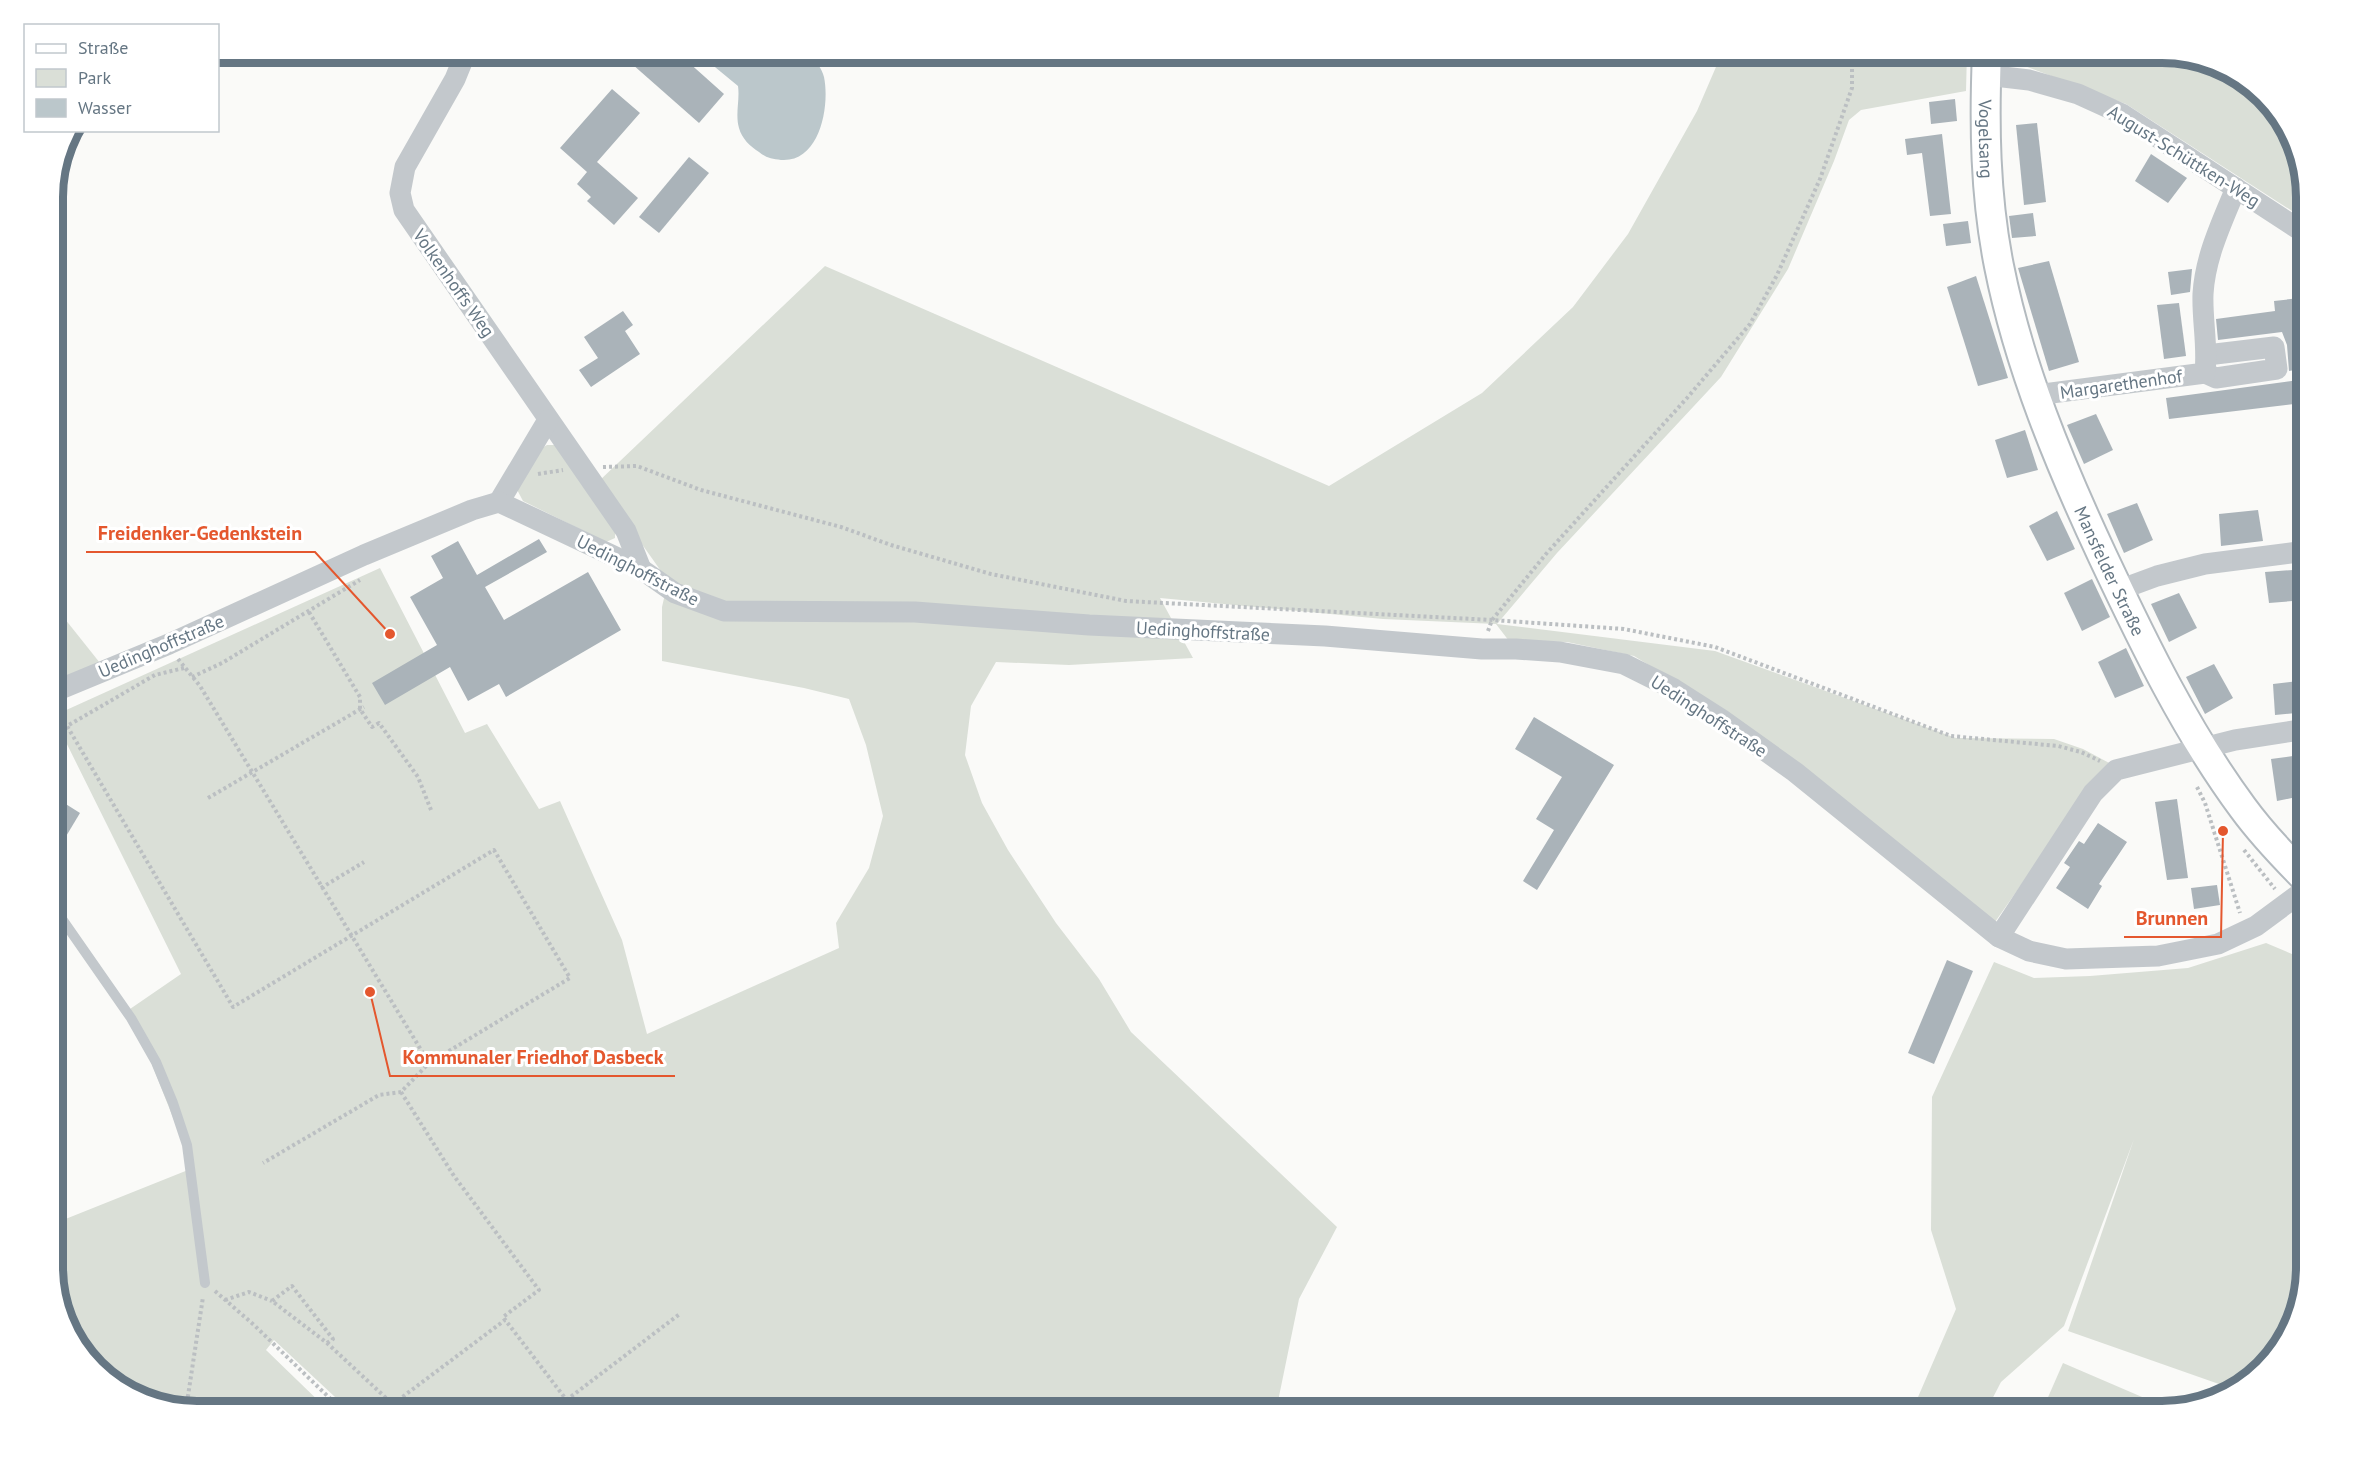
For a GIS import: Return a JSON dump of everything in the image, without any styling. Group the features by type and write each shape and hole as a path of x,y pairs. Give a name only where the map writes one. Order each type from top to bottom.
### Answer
{"street":[{"name":"Volkenhoffs Weg","path":"462,63 455,79 405,167 400,193 404,210 626,531 641,569"},
{"name":"August-Schüttken-Weg","path":"1987,64 2087,98 2122,114 2296,227"},
{"name":"Vogelsang","path":"1987,64 1987,178 1992,224"},
{"name":"Margarethenhof","path":"2036,395 2206,364 2203,293 2211,249 2236,188"},
{"name":"Mansfelder Straße","path":"1992,224 2010,311 2036,395 2084,514 2163,678 2193,750 2296,868"},
{"path":"499,502 548,420"},
{"name":"Uedinghoffstraße","path":"63,688 169,644 364,555 472,510 499,502 641,569 675,593 724,611 915,612 1089,625 1325,636 1482,649 1560,652 1624,664 1674,689 1721,719 1795,772 1999,937 2029,951 2066,959 2158,956 2189,951 2218,944 2256,926 2296,896"},
{"path":"2119,590 2157,576 2205,564 2296,552"},
{"path":"1999,937 2093,793 2116,770 2235,740 2296,731"}],"lane":[{"path":"63,920 131,1017 156,1062 173,1103 187,1145 205,1283"}],"path":[{"path":"1482,649 1492,620 1546,554 1687,398 1750,324 1777,275 1820,179 1852,88 1851,63"},
{"path":"514,477 581,468 637,466 701,490 841,527 891,545 991,574 1126,601 1624,629 1715,647 1951,736 2058,746 2081,752 2116,770"},
{"path":"192,677 222,663 369,575 364,555"},
{"path":"309,612 360,698 362,708 372,727 379,723 418,777 431,810"},
{"path":"169,644 184,668 200,686 429,1063"},
{"path":"184,668 155,675 66,726 233,1007 494,850 570,978 429,1063 401,1092 379,1095 263,1163"},
{"path":"208,798 362,708"},
{"path":"2193,750 2205,803 2246,931"},
{"path":"321,888 364,862"},
{"path":"401,1092 454,1176 539,1290 503,1317 567,1400 681,1313"},
{"path":"205,1283 280,1350 331,1401"},
{"path":"187,1400 205,1283"},
{"path":"272,1301 292,1286 333,1339 327,1343"},
{"path":"225,1300 249,1292 272,1301 327,1343 390,1401"},
{"path":"397,1401 505,1320"}],"green space":[{"path":"1718,63 1967,63 1966,91 1861,110 1849,120 1788,269 1721,377 1557,553 1497,624 1715,651 1956,738 2054,739 2083,749 2113,765 2094,781 1995,922 1680,684 1634,656 1567,642 1509,641 1496,624 1383,619 1160,598 1193,658 1069,665 996,662 971,706 965,755 982,803 1008,850 1056,923 1099,979 1131,1032 1337,1227 1299,1299 1278,1401 339,1401 274,1340 266,1350 319,1401 197,1401 179,1400 146,1391 115,1373 91,1349 73,1318 66,1293 63,1276 63,1220 193,1168 130,1009 181,974 63,736 63,711 380,568 465,733 487,724 539,809 560,801 622,940 647,1034 839,948 836,923 869,868 883,816 866,745 849,699 804,688 662,661 662,607 668,581 598,482 825,266 1329,486 1482,393 1573,307 1628,234 1697,111"},
{"path":"2017,63 2180,64 2213,73 2229,81 2257,102 2278,130 2289,154 2293,171 2296,214 2126,104"},
{"path":"547,445 559,445 615,527 615,538 606,542 523,501 514,484 535,452"},
{"path":"63,617 100,663 63,678"},
{"path":"2266,943 2296,956 2296,1267 2295,1285 2275,1339 2257,1362 2224,1386 2068,1331 2134,1139 2064,1326 2001,1382 1991,1401 1916,1401 1956,1309 1931,1230 1932,1097 1994,962 2034,978 2188,968"},
{"path":"2063,1363 2151,1401 2046,1401"}],"water":[{"path":"710,63 817,63 824,77 825,103 823,117 813,143 805,152 794,158 778,160 764,156 750,145 742,136 739,128 738,86"}],"building":[{"path":"689,63 724,94 699,123 632,64"},
{"path":"612,89 640,113 597,162 638,198 614,225 587,201 591,197 577,184 587,172 560,148"},
{"path":"1955,99 1957,121 1931,124 1929,102"},
{"path":"2037,123 2046,202 2024,205 2016,125"},
{"path":"1942,134 1951,214 1930,216 1922,153 1907,155 1905,139"},
{"path":"2151,154 2187,178 2168,203 2135,181"},
{"path":"689,157 709,173 659,233 639,217"},
{"path":"2033,213 2036,236 2012,238 2009,216"},
{"path":"1968,221 1971,243 1946,246 1943,224"},
{"path":"2049,261 2079,362 2049,371 2018,268"},
{"path":"2192,269 2190,292 2171,295 2168,272"},
{"path":"1976,276 2008,378 1978,386 1947,287"},
{"path":"2296,298 2296,370 2289,371 2287,345 2282,332 2218,340 2216,319 2275,311 2274,301"},
{"path":"2179,303 2186,356 2164,359 2157,305"},
{"path":"623,311 633,325 625,331 640,354 591,387 579,370 598,358 584,337"},
{"path":"2296,380 2296,404 2169,419 2166,398"},
{"path":"2096,414 2113,450 2084,464 2067,425"},
{"path":"2025,430 2038,470 2007,478 1995,440"},
{"path":"2137,503 2153,540 2124,553 2107,514"},
{"path":"2258,510 2263,541 2221,546 2219,514"},
{"path":"2057,511 2075,549 2047,561 2029,526"},
{"path":"539,539 547,552 485,587 504,620 588,572 621,630 506,697 499,684 468,701 450,667 385,705 372,683 437,645 410,597 443,578 431,556 458,541 477,575"},
{"path":"2296,570 2296,601 2269,603 2265,572"},
{"path":"2092,579 2110,617 2082,631 2064,593"},
{"path":"2179,593 2197,628 2169,642 2151,604"},
{"path":"2126,648 2144,686 2115,698 2098,662"},
{"path":"2214,664 2233,698 2205,714 2186,677"},
{"path":"2296,681 2296,713 2275,715 2273,684"},
{"path":"1534,717 1614,765 1537,890 1523,881 1554,830 1536,819 1562,777 1515,749"},
{"path":"2296,757 2296,797 2277,801 2271,759"},
{"path":"2177,799 2188,878 2167,880 2155,802"},
{"path":"63,802 80,813 63,841"},
{"path":"2098,823 2127,842 2099,884 2102,886 2088,909 2056,888 2070,867 2064,863 2079,841 2084,844"},
{"path":"2217,885 2220,905 2194,909 2191,888"},
{"path":"1947,960 1973,971 1934,1064 1908,1053"}],"place":[{"name":"Freidenker-Gedenkstein","path":"390,634"},
{"name":"Brunnen","path":"2223,831"},
{"name":"Kommunaler Friedhof Dasbeck","path":"370,992"}]}
